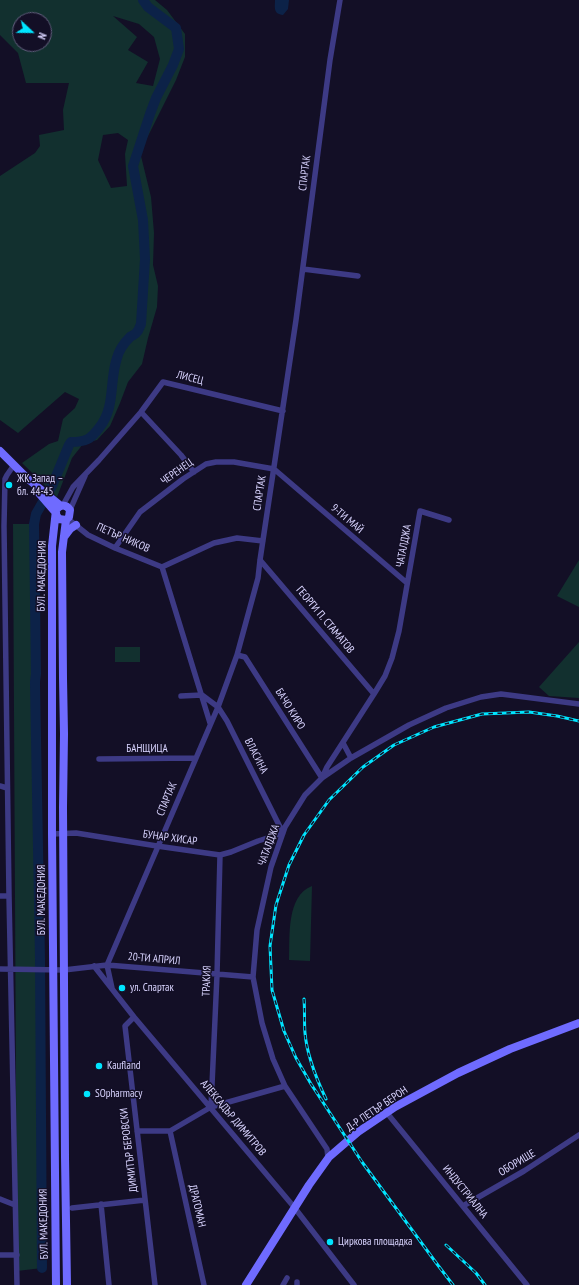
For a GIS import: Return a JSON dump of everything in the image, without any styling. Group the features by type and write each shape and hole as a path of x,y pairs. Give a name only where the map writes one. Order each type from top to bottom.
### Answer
{"street":[{"name":"СПАРТАК","path":"107,964 218,707 237,655 258,578 303,269 330,60 340,0"},
{"path":"303,269 358,276"},
{"name":"ЛИСЕЦ","path":"66,512 86,474 141,412 163,382 283,411"},
{"path":"141,412 181,455 194,472"},
{"path":"0,451 41,492 66,512"},
{"name":"ЧЕРЕНЕЦ","path":"115,548 140,512 206,464 216,462 234,462 274,470"},
{"path":"14,465 5,478 4,526 7,788 17,1285"},
{"name":"9-ТИ МАЙ","path":"274,470 407,583"},
{"path":"50,500 59,519 66,512"},
{"path":"56,514 57,508 66,512"},
{"name":"ПЕТЪР НИКОВ","path":"66,512 77,526 88,535 115,548 162,567"},
{"name":"БУЛ. МАКЕДОНИЯ","path":"66,512 62,552 62,678 64,734 63,833 67,1285"},
{"name":"ЧАТАЛДЖА","path":"328,1158 327,1149 285,1086 273,1059 262,1023 253,977 257,930 271,867 285,827 305,795 322,778 327,767 385,676 392,658 399,632 420,512 449,520"},
{"name":"БУЛ. МАКЕДОНИЯ","path":"56,514 52,546 51,970 56,1285"},
{"path":"64,538 70,529 77,526"},
{"path":"210,723 162,567 214,543 237,538 263,541"},
{"name":"ГЕОРГИ П. СТАМАТОВ","path":"260,560 374,694"},
{"name":"БАЧО КИРО","path":"237,655 245,657 322,778"},
{"path":"322,778 351,758 415,722 446,708 481,697 501,694 579,704"},
{"path":"181,696 202,695"},
{"name":"ВЛАСИНА","path":"202,695 218,707 227,721 283,833"},
{"path":"343,743 351,758"},
{"name":"БАНЩИЦА","path":"99,759 195,758"},
{"path":"0,761 7,762"},
{"path":"0,786 7,788"},
{"name":"БУНАР ХИСАР","path":"52,834 76,833 220,855 283,833"},
{"name":"ТРАКИЯ","path":"211,1107 218,975 220,855"},
{"path":"0,896 9,896"},
{"path":"107,964 113,989"},
{"name":"20-ТИ АПРИЛ","path":"0,969 64,970 107,964 253,977"},
{"name":"АЛЕКСАДЪР ДИМИТРОВ","path":"94,966 134,1017 294,1207 354,1285"},
{"name":"ДИМИТЪР БЕРОВСКИ","path":"134,1017 125,1026 155,1285"},
{"name":"Д-Р ПЕТЪР БЕРОН","path":"246,1285 294,1207 328,1158 358,1132 387,1113 458,1073 510,1049 579,1023"},
{"path":"137,1131 170,1131 211,1107 285,1086"},
{"name":"ИНДУСТРИАЛНА","path":"387,1113 527,1285"},
{"name":"ДРАГОМАН","path":"170,1131 204,1285"},
{"name":"ОБОРИЩЕ","path":"463,1206 524,1171 579,1136"},
{"path":"0,1199 15,1205"},
{"path":"72,1208 145,1200"},
{"path":"101,1204 109,1285"},
{"path":"0,1255 17,1255"},
{"path":"283,1285 287,1278"}],"green space":[{"path":"0,0 155,0 167,10 185,34 185,57 176,80 140,152 151,197 154,233 153,265 158,286 157,307 142,364 128,382 110,426 97,440 83,444 72,458 57,497 22,463 49,444 58,441 63,419 75,408 79,399 65,392 18,433 0,420 0,176 35,153 40,146 39,135 64,130 63,110 69,83 26,83 17,52 52,52 52,12 12,12 12,47 0,35","holes":["113,16 139,24 154,37 160,59 153,86 136,83 148,62 128,50 137,37","118,133 128,140 125,154 127,186 111,188 98,160 103,135"]},
{"path":"13,524 34,524 40,958 42,1268 17,1271"},
{"path":"579,560 579,607 557,596"},
{"path":"579,642 579,698 549,696 539,687"},
{"path":"115,647 140,647 140,662 115,662"},
{"path":"312,886 310,961 289,960 291,918 294,908 304,891"}],"water":[{"path":"275,0 289,0 288,9 283,15 276,12"}],"waterway":[{"path":"42,1268 40,958 34,524 36,514 52,486 71,442 88,439 96,432 104,420 110,403 115,367 120,349 130,337 137,333 141,324 145,259 143,220 133,166 156,98 173,65 179,49 176,28 148,7 143,0"}],"railway":[{"path":"453,1285 362,1162 311,1084 296,1058 284,1031 272,990 270,946 276,905 289,865 304,835 329,800 363,767 394,745 434,727 482,714 529,712 579,721"},
{"path":"304,999 305,1033 308,1050 315,1075 326,1099"},
{"path":"446,1245 476,1273 485,1285"}],"place":[{"name":"ЖК Запад – бл. 44-45","path":"9,485"},
{"name":"ул. Спартак","path":"122,988"},
{"name":"Kaufland","path":"99,1066"},
{"name":"SOpharmacy","path":"87,1094"},
{"name":"Циркова площадка","path":"330,1242"}]}
